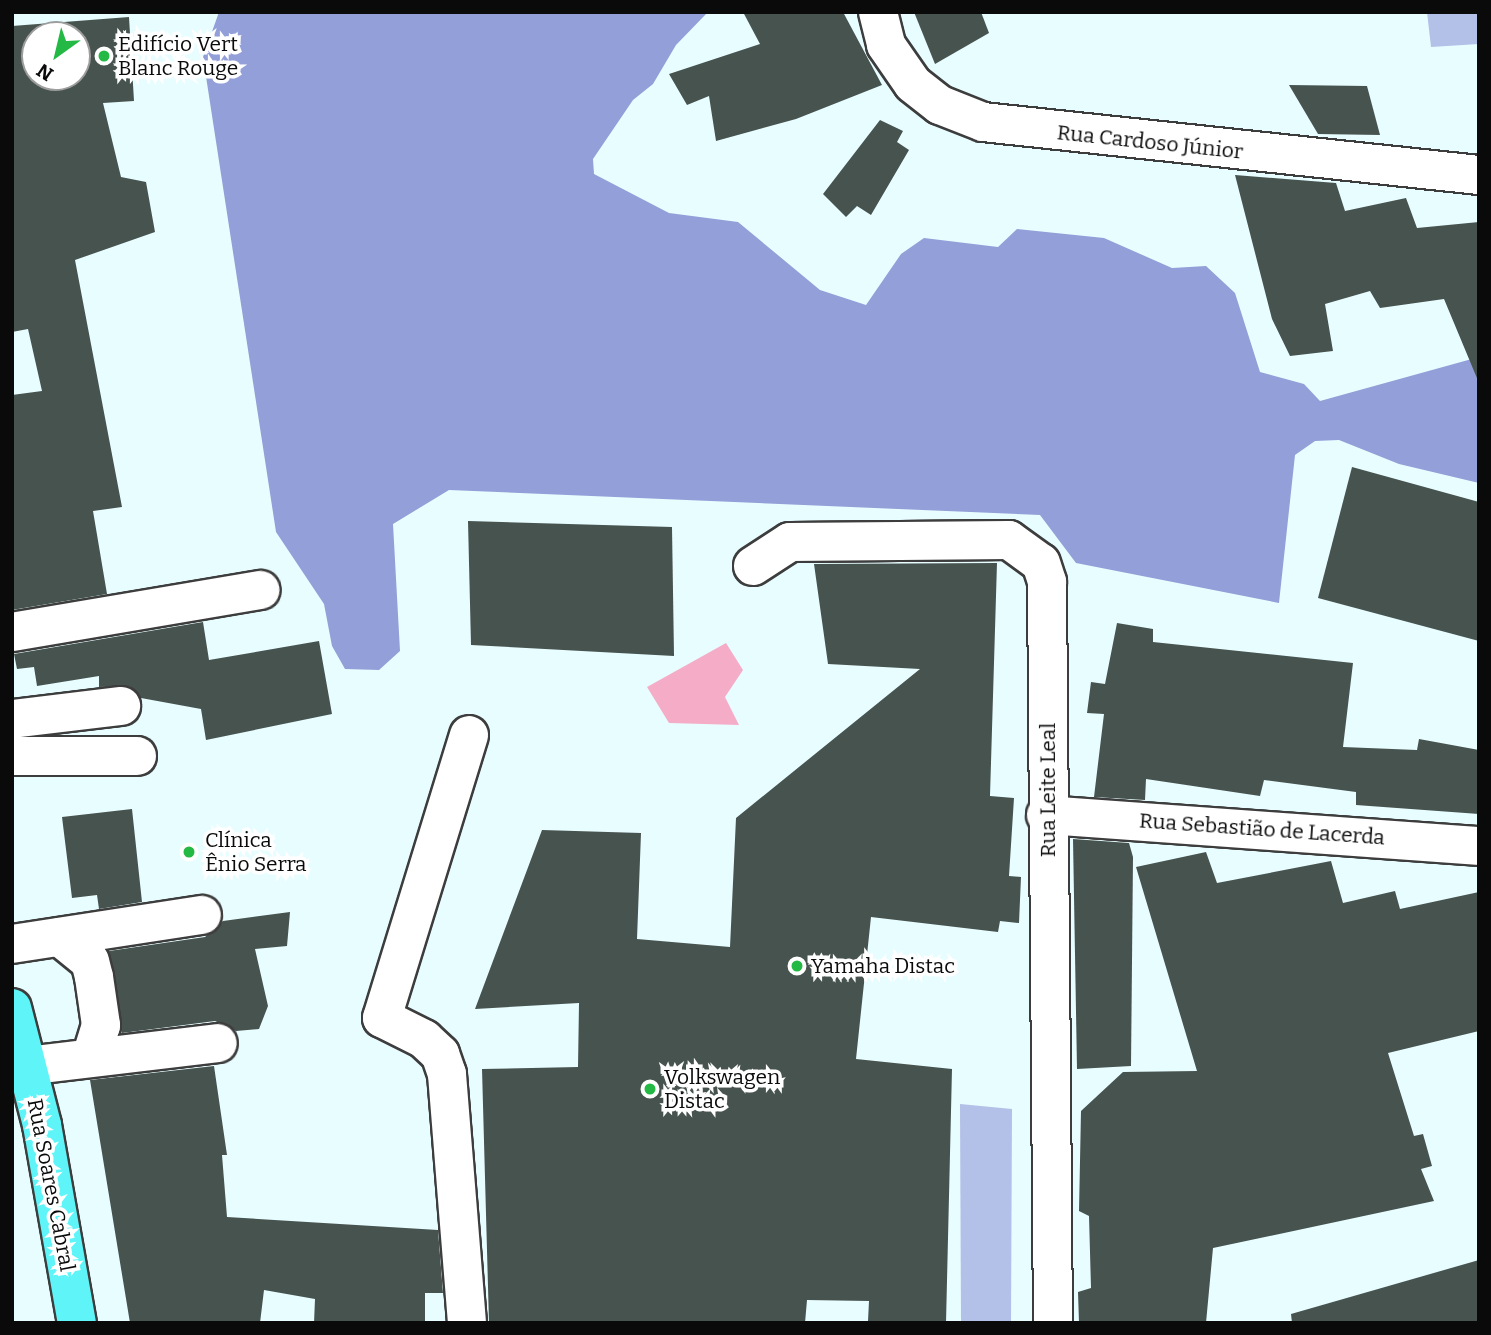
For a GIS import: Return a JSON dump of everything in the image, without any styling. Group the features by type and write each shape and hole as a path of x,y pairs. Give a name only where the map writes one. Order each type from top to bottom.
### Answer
{"main road":[{"name":"Rua Soares Cabral","path":"12,1008 77,1323"}],"street":[{"name":"Rua Cardoso Júnior","path":"878,12 886,45 913,84 940,105 983,122 1479,175"},
{"name":"Rua Leite Leal","path":"753,566 790,542 1009,540 1031,550 1047,582 1046,815 1053,1323"},
{"path":"12,632 260,590"},
{"path":"12,719 121,706"},
{"path":"467,1323 447,1074 440,1054 424,1039 382,1018 469,735"},
{"path":"12,756 136,757"},
{"name":"Rua Sebastião de Lacerda","path":"1046,815 1479,846"},
{"path":"12,944 202,915"},
{"path":"60,937 90,961 101,1024 91,1058"},
{"path":"26,1066 218,1043"}],"shaded area":[{"path":"219,12 708,12 676,45 653,84 633,100 593,159 594,174 669,213 738,222 820,290 866,305 901,254 924,238 998,247 1017,229 1104,238 1172,268 1206,266 1235,293 1260,372 1304,384 1320,401 1479,357 1479,483 1399,464 1339,440 1315,441 1295,455 1279,603 1076,563 1040,515 449,490 393,524 400,651 379,670 345,669 332,646 324,604 276,532 203,57"},
{"path":"1427,12 1479,12 1479,44 1431,47"},
{"path":"726,643 743,670 725,697 739,725 669,723 647,687"},
{"path":"960,1104 1012,1109 1011,1323 961,1323"}],"building":[{"path":"743,12 843,12 882,85 796,119 716,141 709,96 687,105 669,74 760,44"},
{"path":"914,12 981,12 989,33 935,64"},
{"path":"129,17 134,101 103,103 121,177 146,182 155,232 75,260 122,507 93,511 107,594 12,610 12,395 42,391 28,329 12,332 12,26 21,25 21,91 91,91 91,21 77,21"},
{"path":"1289,85 1367,86 1380,135 1318,134"},
{"path":"880,120 903,131 897,142 909,150 871,215 857,206 846,217 823,194"},
{"path":"1235,175 1336,183 1345,211 1406,198 1417,228 1479,222 1479,383 1444,299 1380,308 1370,291 1325,304 1333,351 1290,356 1272,319"},
{"path":"1352,467 1479,502 1479,641 1318,598"},
{"path":"468,521 672,527 674,656 471,645"},
{"path":"997,563 990,796 1014,798 1009,876 1021,877 1019,923 1000,921 998,932 871,917 856,1059 952,1069 946,1323 868,1321 869,1301 807,1300 805,1323 489,1323 482,1069 578,1067 579,1003 475,1009 542,830 641,833 637,939 730,947 736,818 920,669 828,664 814,564"},
{"path":"203,622 209,660 319,641 332,714 206,740 201,709 141,698 129,686 99,687 99,676 37,686 34,667 17,669 14,654"},
{"path":"1117,623 1153,629 1153,642 1353,663 1343,747 1417,750 1419,739 1479,750 1479,814 1356,805 1356,792 1264,780 1260,796 1146,779 1145,800 1094,797 1104,714 1087,713 1091,682 1105,684"},
{"path":"132,809 142,902 99,909 97,895 72,898 62,817"},
{"path":"1073,839 1129,843 1133,857 1131,1066 1077,1069"},
{"path":"1206,852 1217,883 1331,861 1343,903 1395,891 1400,909 1479,892 1479,1031 1388,1053 1414,1136 1423,1134 1432,1166 1421,1169 1434,1201 1213,1248 1206,1323 1079,1323 1078,1292 1091,1288 1089,1216 1079,1211 1081,1111 1123,1072 1197,1071 1136,867"},
{"path":"290,912 287,946 255,949 268,1006 259,1029 236,1031 215,1021 122,1033 109,951 205,937 223,921"},
{"path":"214,1066 227,1155 222,1155 227,1217 438,1230 443,1293 425,1293 425,1323 314,1323 315,1299 264,1290 260,1323 130,1323 90,1080"},
{"path":"1479,1260 1479,1323 1292,1323 1291,1314"}],"place":[{"name":"Edifício Vert Blanc Rouge","path":"104,56"},
{"name":"Clínica Ênio Serra","path":"189,852"},
{"name":"Yamaha Distac","path":"797,966"},
{"name":"Volkswagen Distac","path":"650,1089"}]}
